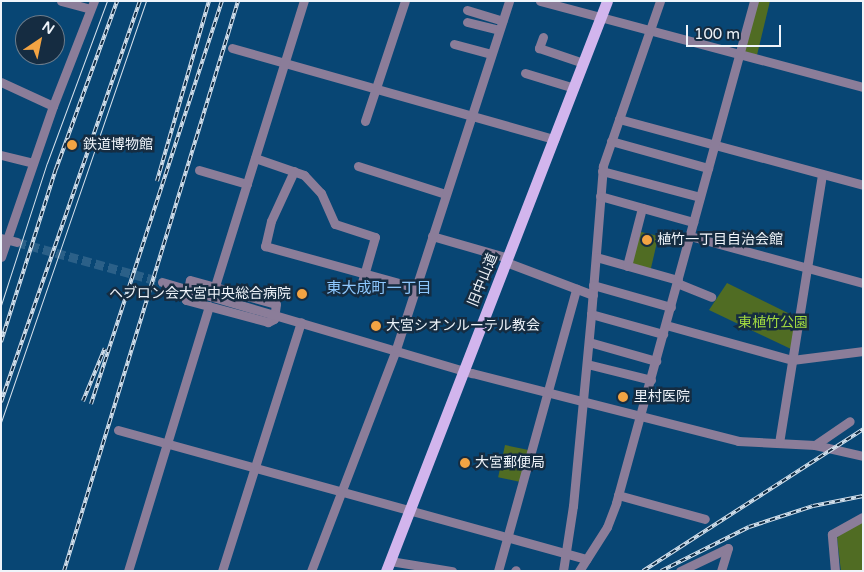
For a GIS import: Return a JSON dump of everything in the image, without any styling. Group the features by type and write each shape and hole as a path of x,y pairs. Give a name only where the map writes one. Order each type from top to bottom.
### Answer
{"main road":[{"name":"旧中山道","path":"388,566 607,1"}],"street":[{"path":"1,257 4,238 92,5 62,1"},
{"path":"215,286 304,1"},
{"path":"365,121 405,1"},
{"path":"311,571 396,348 470,115 509,1"},
{"path":"540,1 863,87"},
{"path":"563,571 592,314 602,170 660,1"},
{"path":"579,571 611,518 642,415 754,1"},
{"path":"467,10 502,21"},
{"path":"467,22 499,30"},
{"path":"542,37 539,48 583,63"},
{"path":"454,44 491,54"},
{"path":"232,48 554,139"},
{"path":"525,73 574,88"},
{"path":"1,82 53,106"},
{"path":"619,119 863,185"},
{"path":"611,142 708,168"},
{"path":"1,155 32,163"},
{"path":"255,158 294,170 321,192 335,224 375,237 360,288"},
{"path":"358,166 445,194"},
{"path":"199,170 247,184"},
{"path":"294,170 271,221 265,246 416,288"},
{"path":"602,170 700,197"},
{"path":"778,444 822,174"},
{"path":"600,196 694,222"},
{"path":"627,266 642,208"},
{"path":"432,236 507,260 576,289 593,290 670,307"},
{"path":"690,236 863,283"},
{"path":"4,238 17,242"},
{"path":"596,257 677,282 711,297"},
{"path":"190,281 215,286 276,304 276,314 268,322 188,300 186,296 190,281"},
{"path":"162,282 396,348 463,370 583,399 738,441 816,445 863,456"},
{"path":"498,571 576,289"},
{"path":"128,571 165,444 209,306"},
{"path":"592,314 664,329 792,360 863,351"},
{"path":"222,571 301,322"},
{"path":"589,342 656,361"},
{"path":"587,364 651,380"},
{"path":"816,445 850,421"},
{"path":"118,430 254,470 587,559"},
{"path":"618,495 705,519"},
{"path":"835,571 832,534 863,517"},
{"path":"680,571 728,548 721,571"},
{"path":"388,566 452,571"}],"green space":[{"path":"756,1 770,1 757,55 742,51"},
{"path":"637,231 658,236 651,269 629,264"},
{"name":"東植竹公園","path":"727,283 796,317 791,349 709,310"},
{"path":"505,445 528,450 522,482 498,477"},
{"path":"863,521 863,571 841,571 837,538 841,532"}],"tunnel":[{"path":"17,242 162,282"}],"tram line":[{"path":"1,305 47,163 107,1"},
{"path":"1,422 146,1"}],"railway":[{"path":"1,342 56,169 117,1"},
{"path":"1,402 140,1"},
{"path":"157,181 209,1"},
{"path":"91,404 222,1"},
{"path":"64,571 238,1"},
{"path":"83,401 105,348"},
{"path":"643,571 863,429"},
{"path":"661,571 749,527 813,506 863,496"}],"place":[{"name":"鉄道博物館","path":"72,145"},
{"name":"植竹一丁目自治会館","path":"647,240"},
{"name":"ヘブロン会大宮中央総合病院","path":"302,294"},
{"name":"大宮シオンルーテル教会","path":"376,326"},
{"name":"里村医院","path":"623,397"},
{"name":"大宮郵便局","path":"465,463"}],"district":[{"name":"東大成町一丁目","path":"379,289"}]}
